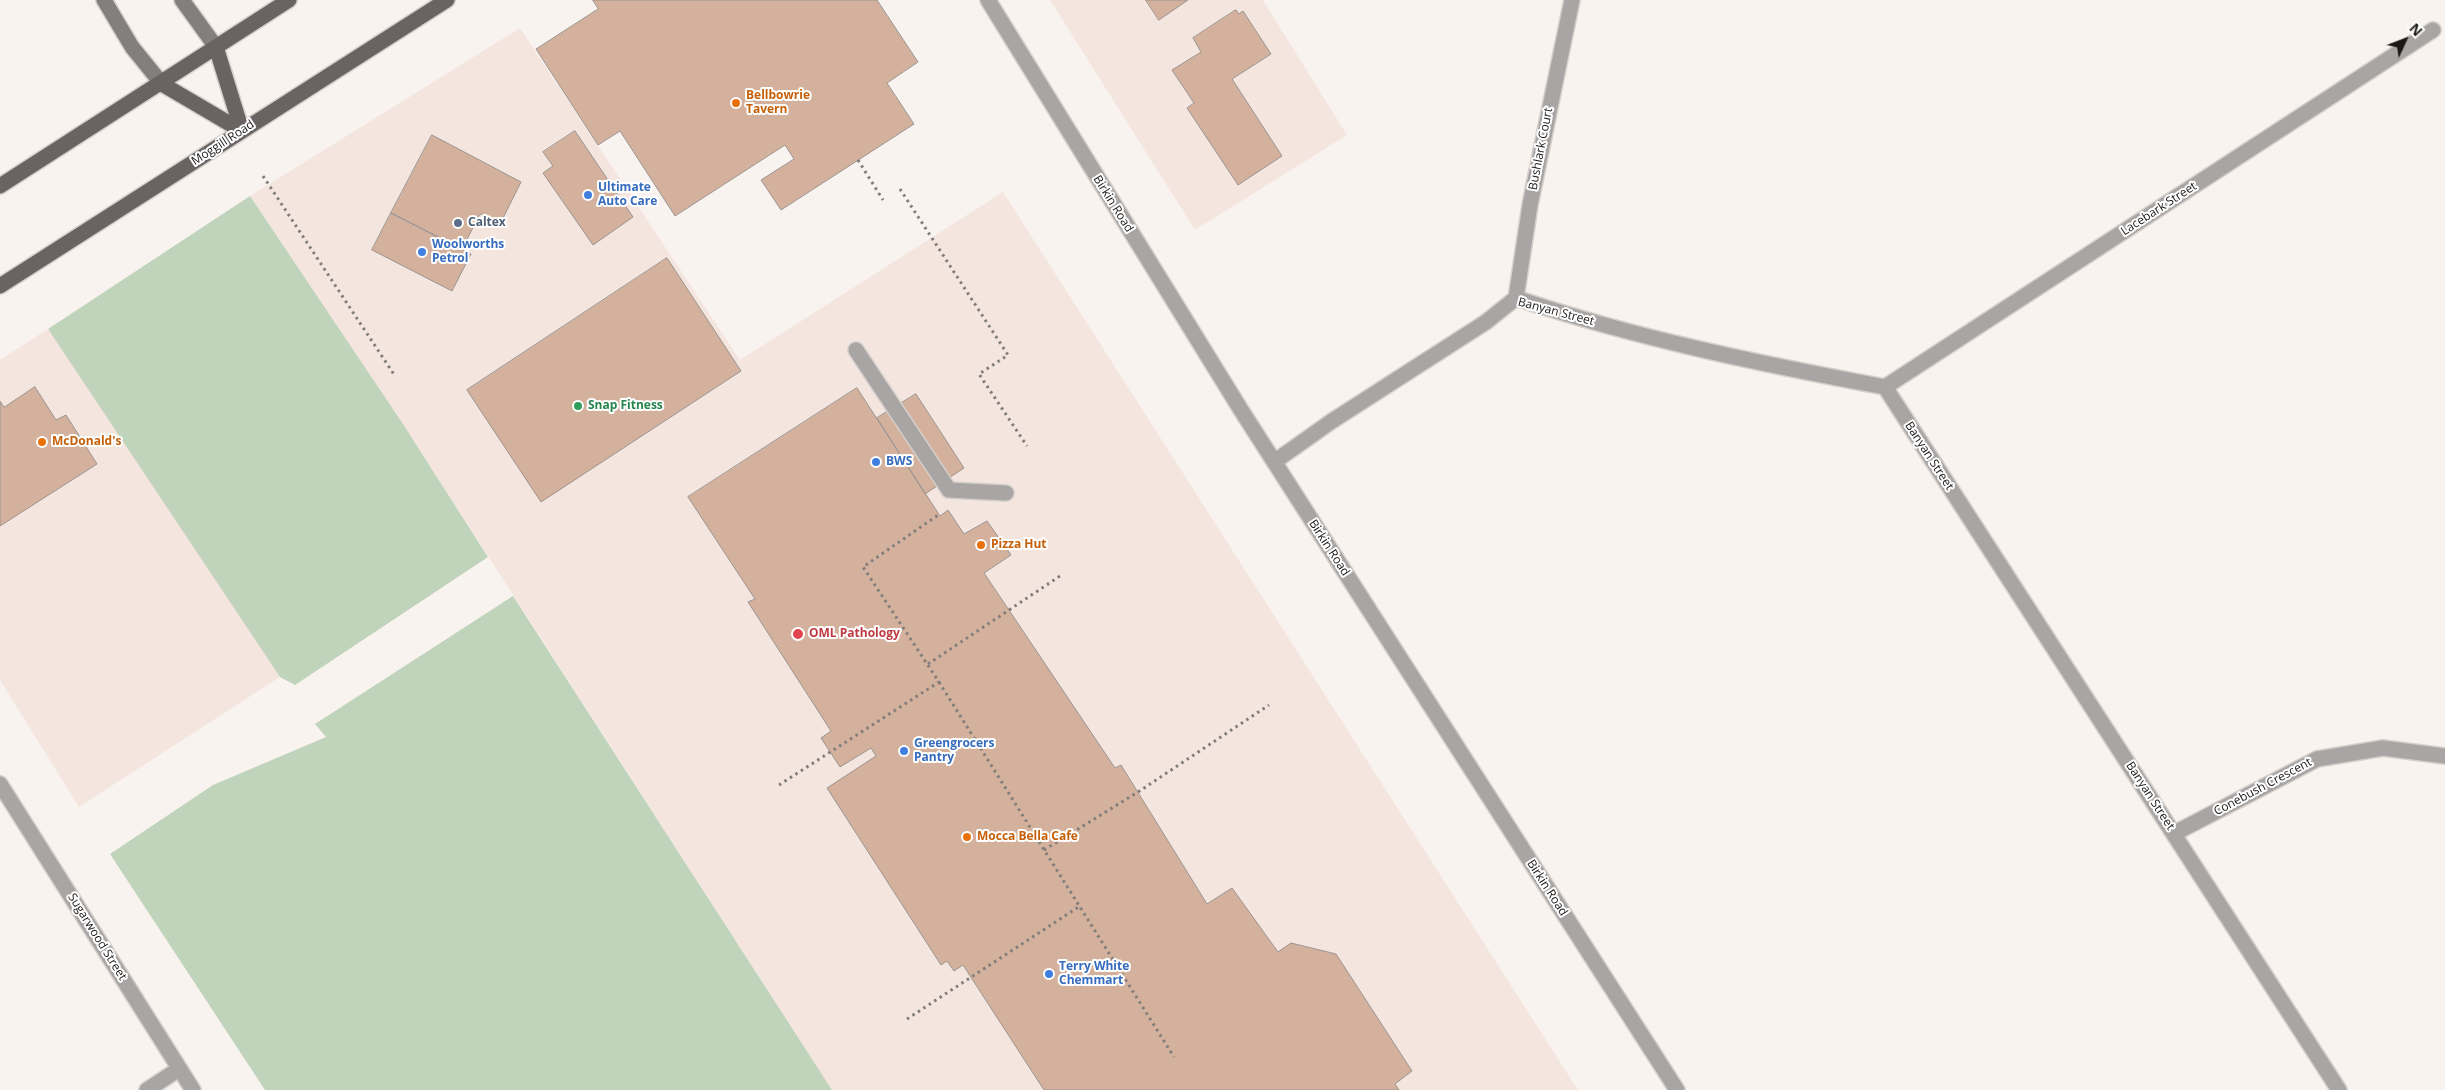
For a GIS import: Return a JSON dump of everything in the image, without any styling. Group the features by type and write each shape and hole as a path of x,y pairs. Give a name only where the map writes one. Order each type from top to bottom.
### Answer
{"main road":[{"path":"0,186 162,84 289,0"},
{"name":"Moggill Road","path":"0,286 447,0"},
{"path":"216,47 242,131"},
{"path":"162,84 242,131"}],"street":[{"path":"104,0 132,46 162,84"},
{"path":"182,0 216,47"},
{"name":"Birkin Road","path":"988,0 1274,462 1677,1090"},
{"name":"Bushlark Court","path":"1516,298 1530,205 1572,0"},
{"name":"Lacebark Street","path":"1884,387 2432,30"},
{"name":"Banyan Street","path":"1274,462 1332,420 1486,322 1516,298 1578,319 1812,374 1884,387 2175,833 2339,1090"},
{"path":"856,350 950,490 1006,493"},
{"name":"Conebush Crescent","path":"2175,833 2317,759 2383,748 2445,756"},
{"name":"Sugarwood Street","path":"0,784 47,855 193,1090"},
{"path":"147,1090 179,1069"}],"path":[{"path":"858,160 883,200"},
{"path":"263,176 395,376"},
{"path":"900,189 1008,355 980,374 1027,446"},
{"path":"950,490 942,512 863,567 928,664 1174,1057"},
{"path":"928,664 1060,576"},
{"path":"779,785 939,682"},
{"path":"1044,850 1138,792 1269,705"},
{"path":"907,1019 1080,906"}],"shaded area":[{"path":"1050,0 1263,0 1347,135 1195,230"},
{"path":"520,28 740,360 1003,192 1578,1090 832,1090 403,424 250,196"},
{"path":"48,329 129,446 280,677 79,807 0,680 0,360"}],"green space":[{"path":"250,196 403,424 488,557 295,685 280,677 48,329"},
{"path":"513,596 832,1090 265,1090 110,854 213,785 326,737 315,724"}],"building":[{"name":"Bellbowrie Tavern","path":"593,0 877,0 918,62 887,83 914,124 781,210 761,180 794,159 785,145 675,216 620,131 598,145 536,49 598,9"},
{"path":"1146,0 1188,0 1159,20"},
{"path":"1236,10 1239,14 1243,11 1271,54 1232,79 1282,156 1238,185 1187,108 1194,103 1172,70 1201,52 1193,38"},
{"name":"Ultimate Auto Care","path":"575,131 633,217 593,245 543,173 553,166 543,152"},
{"path":"432,135 521,182 500,224 480,214 462,249 391,213"},
{"name":"Woolworths Petrol","path":"391,213 471,254 452,291 372,250"},
{"path":"667,258 741,371 541,502 467,390"},
{"name":"McDonald's","path":"35,387 56,420 66,415 97,464 0,526 0,401 4,407"},
{"path":"857,388 940,516 948,510 964,534 987,521 1011,555 984,573 1115,768 1121,765 1207,904 1232,888 1278,952 1291,943 1336,954 1412,1071 1395,1084 1399,1090 1044,1090 963,965 954,971 947,961 941,965 827,788 876,756 871,748 840,767 821,738 831,731 748,602 755,599 688,497"},
{"path":"916,394 964,468 925,494 877,418"}],"place":[{"name":"Bellbowrie Tavern","path":"736,103"},
{"name":"Ultimate Auto Care","path":"588,195"},
{"name":"Caltex","path":"458,223"},
{"name":"Woolworths Petrol","path":"422,252"},
{"name":"Snap Fitness","path":"578,406"},
{"name":"McDonald's","path":"42,442"},
{"name":"BWS","path":"876,462"},
{"name":"Pizza Hut","path":"981,545"},
{"name":"OML Pathology","path":"798,634"},
{"name":"Greengrocers Pantry","path":"904,751"},
{"name":"Mocca Bella Cafe","path":"967,837"},
{"name":"Terry White Chemmart","path":"1049,974"}]}
